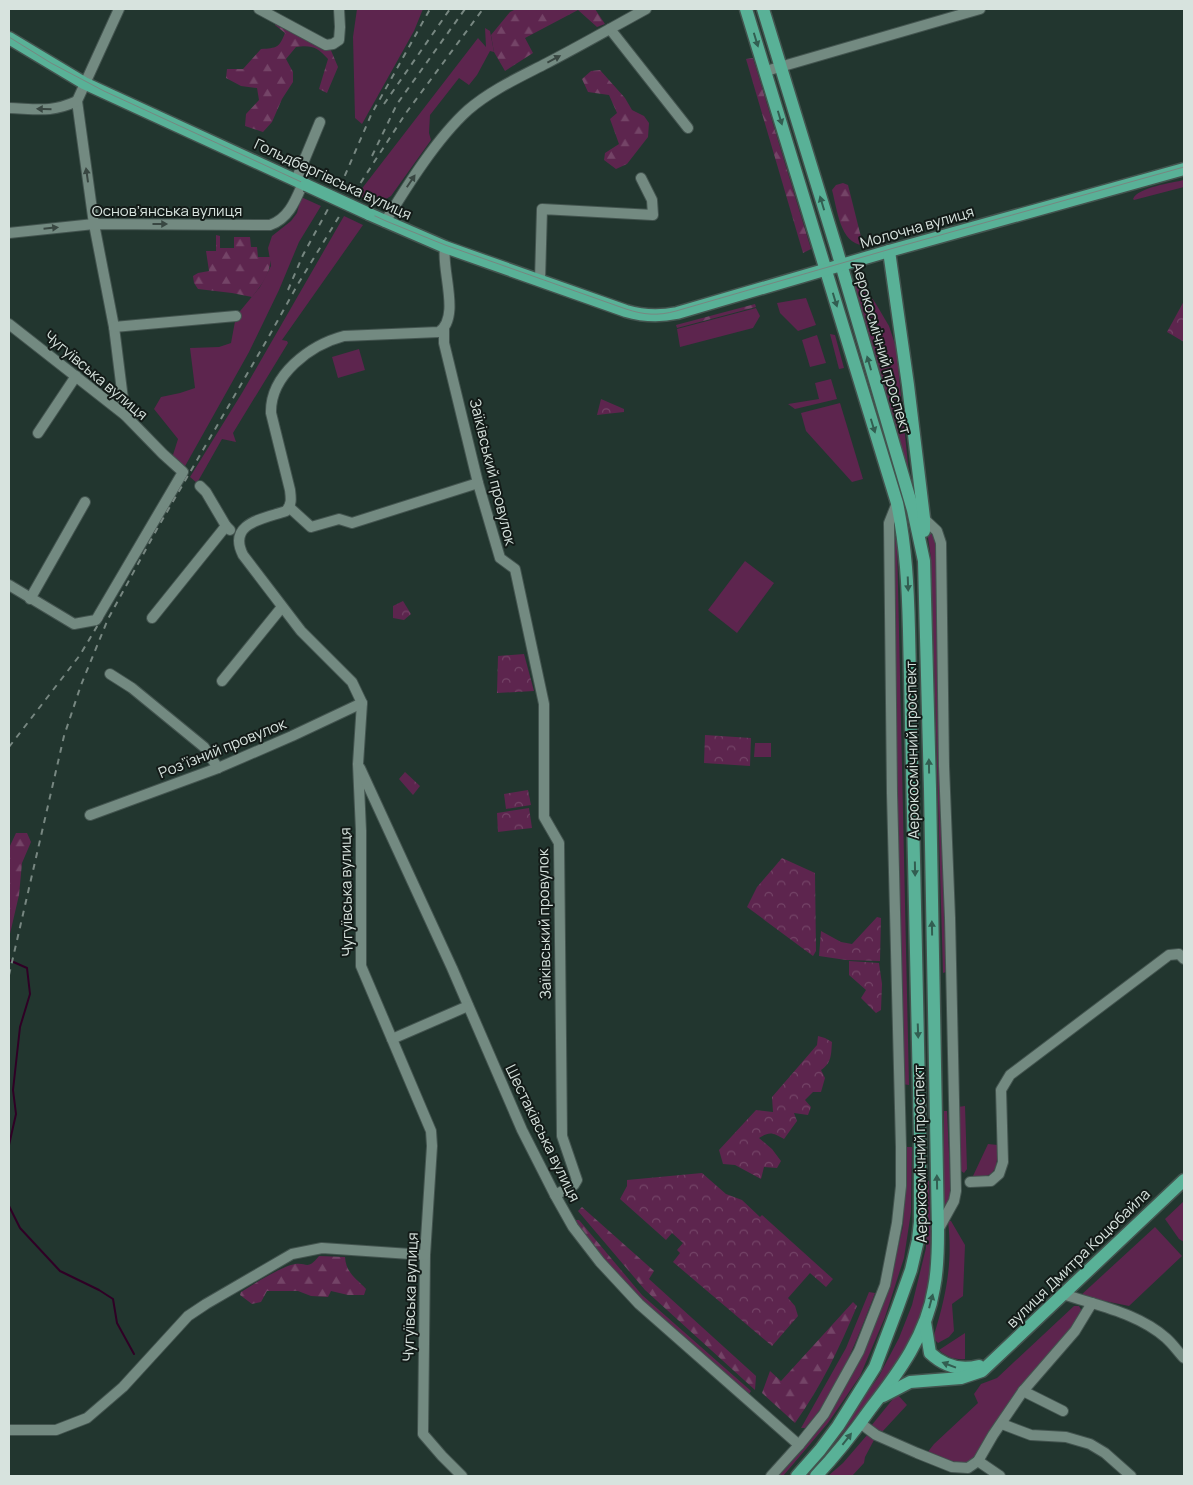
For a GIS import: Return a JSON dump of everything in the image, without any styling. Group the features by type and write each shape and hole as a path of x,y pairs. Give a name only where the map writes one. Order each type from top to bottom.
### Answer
{"main road":[{"name":"Аерокосмічний проспект","path":"746,9 897,503 907,561 920,1094 920,1222 916,1253 911,1270 874,1366 838,1426 797,1476"},
{"name":"Аерокосмічний проспект","path":"763,9 913,510 924,561 938,1260 934,1289 925,1322 902,1366 860,1423 816,1476"},
{"name":"Гольдбергівська вулиця","path":"9,38 84,83 385,222 445,247 633,313 658,316"},
{"name":"Молочна вулиця","path":"658,316 1184,169"},
{"path":"889,251 924,518 924,561"},
{"path":"901,472 906,477 911,478 917,464"},
{"name":"вулиця Дмитра Коцюбайла","path":"877,1400 910,1382 961,1378 982,1370 1184,1180"},
{"path":"925,1322 930,1353 946,1364 968,1368 980,1366 995,1359"}],"street":[{"path":"119,9 77,101 94,224 114,327 125,416"},
{"path":"259,9 326,45 333,44 339,40 339,9"},
{"path":"385,222 412,178 467,110 511,82 646,9"},
{"path":"766,71 980,9"},
{"path":"610,29 688,128"},
{"path":"9,108 50,110 65,107 77,101"},
{"name":"Основ’янська вулиця","path":"9,233 94,224 270,224 282,219 287,213 302,183 320,122"},
{"path":"540,280 542,209 653,214 652,200 641,178"},
{"name":"Заїківський провулок","path":"445,247 450,310 449,321 444,328 444,343 478,483 500,558 515,569 544,704 544,818 559,843 562,1136 577,1180 574,1185 555,1195"},
{"path":"114,327 236,316"},
{"name":"Чугуївська вулиця","path":"9,324 125,416 183,472 96,620 74,624 30,599"},
{"path":"362,703 352,682 301,630 243,555 238,546 238,537 249,524 290,508 290,490 271,413 271,401 289,370 318,346 331,339 344,336 439,332 444,328"},
{"path":"38,433 76,376"},
{"path":"290,508 311,527 339,519 352,523 478,483"},
{"path":"200,486 206,492 226,526 238,537"},
{"path":"9,585 30,599 85,502"},
{"path":"771,1476 824,1414 859,1351 888,1276 897,1223 901,1186 901,1147 892,793 889,523 897,503"},
{"path":"913,510 937,531 941,543 944,766 950,918 956,1182 954,1201 938,1231"},
{"path":"152,618 226,526"},
{"path":"222,681 282,607"},
{"path":"110,674 132,688 204,747 218,768"},
{"name":"Чугуївська вулиця","path":"362,703 358,764 361,831 362,966 431,1131 432,1146 425,1255 423,1434 462,1476"},
{"name":"Роз’їзний провулок","path":"90,815 218,768 362,703"},
{"name":"Шестаківська вулиця","path":"358,764 452,968 522,1130 555,1195 574,1227 600,1262 640,1304 799,1445"},
{"path":"970,1182 991,1180 999,1174 1003,1162 1001,1090 1010,1075 1169,955 1179,954 1184,959"},
{"path":"392,1038 468,1006"},
{"path":"9,1430 56,1430 87,1418 123,1387 188,1316 292,1254 322,1248 425,1255"},
{"path":"1064,1294 1130,1317 1151,1327 1166,1338 1184,1358"},
{"path":"860,1423 881,1437 952,1467 968,1468 978,1461 1023,1391 1075,1331 1092,1304"},
{"path":"1023,1391 1063,1411"},
{"path":"1002,1424 1030,1435 1066,1437 1090,1444 1105,1453 1131,1476"},
{"path":"978,1461 1000,1476"}],"green space":[{"path":"357,9 423,9 414,31 362,124 355,118 353,37"},
{"path":"516,9 595,9 605,24 597,27 578,10 525,38 533,53 505,71 494,52 491,35 510,12"},
{"path":"278,19 327,41 338,67 327,93 319,89 328,59 314,48 306,46 296,47 286,59 293,72 293,82 282,99 272,122 263,132 245,126 246,114 259,100 257,88 241,86 226,78 227,69 243,69 261,49 277,46 285,33 275,25"},
{"path":"485,28 490,31 494,52 490,51 477,75 469,85 459,78 430,115 429,133 431,140 391,196 374,201 357,195 478,38 486,47"},
{"path":"753,58 811,249 803,253 746,59"},
{"path":"600,70 625,98 632,110 644,116 649,123 648,137 627,164 616,169 604,160 605,153 619,144 610,119 617,113 609,95 588,92 582,79 591,71"},
{"path":"1184,180 1184,187 1133,199 1141,191"},
{"path":"843,183 848,185 863,245 849,239 844,232 838,215 832,190 836,185"},
{"path":"301,197 321,206 299,242 279,290 249,352 184,468 172,458 178,439 154,409 161,397 195,388 190,348 219,347 231,343 236,316 260,287 271,266 268,248 272,236 291,221 297,213"},
{"path":"344,216 363,225 282,340 288,343 233,433 236,442 222,439 197,483 190,477 242,393"},
{"path":"216,235 220,236 220,248 234,248 234,237 250,237 251,247 257,247 258,257 270,257 268,273 252,297 198,289 194,283 193,276 209,271 206,251 216,251"},
{"path":"860,281 889,326 896,347 909,474 854,285"},
{"path":"806,298 816,325 798,331 780,313 777,303"},
{"path":"1184,301 1184,342 1167,332"},
{"path":"755,304 756,307 677,328 676,325"},
{"path":"756,308 760,316 753,328 680,347 677,329"},
{"path":"830,334 835,335 844,368 839,369"},
{"path":"817,335 826,363 810,367 802,340"},
{"path":"359,349 365,370 338,378 332,357"},
{"path":"831,379 837,399 795,409 788,404 819,399 815,383"},
{"path":"601,399 624,409 624,412 597,415"},
{"path":"840,403 863,479 852,482 806,431 801,413"},
{"path":"930,530 937,546 940,601 946,972 943,973 931,558 927,531"},
{"path":"893,533 897,540 909,1085 902,1084"},
{"path":"745,561 774,583 737,633 708,610"},
{"path":"403,601 411,614 404,620 393,618 393,606"},
{"path":"524,654 534,691 497,693 498,656"},
{"path":"705,735 751,738 750,766 704,763"},
{"path":"755,743 771,743 771,757 754,757"},
{"path":"405,772 420,786 413,795 399,779"},
{"path":"528,790 531,805 506,809 504,794"},
{"path":"529,808 532,828 498,832 497,813"},
{"path":"16,833 27,833 31,842 22,863 19,895 9,938 9,848"},
{"path":"782,858 815,873 816,951 813,956 747,907 757,887"},
{"path":"877,917 881,918 880,961 846,960 819,956 821,931 841,942 852,944"},
{"path":"849,961 879,963 882,984 881,1010 876,1013 861,998 866,990 849,975"},
{"path":"818,1036 832,1042 831,1054 829,1061 821,1070 825,1078 821,1092 813,1092 805,1100 811,1107 808,1115 794,1113 797,1121 784,1139 771,1134 766,1134 759,1138 772,1149 781,1161 777,1168 764,1167 761,1179 735,1165 723,1164 719,1150 756,1110 773,1112 772,1097 817,1045"},
{"path":"965,1106 967,1169 964,1173 961,1171 958,1107"},
{"path":"944,1111 947,1111 951,1196 944,1210"},
{"path":"988,1144 998,1145 994,1169 987,1176 973,1176"},
{"path":"905,1147 912,1147 911,1212 904,1258 885,1317 860,1376 828,1423 783,1476 774,1476 826,1416 891,1278 903,1226"},
{"path":"702,1173 726,1194 742,1200 760,1217 762,1215 833,1279 826,1287 810,1273 788,1298 795,1306 798,1316 772,1346 673,1262 680,1253 677,1250 683,1243 672,1233 666,1240 620,1199 627,1186 627,1180"},
{"path":"926,1181 929,1181 931,1237 929,1278 923,1310 911,1341 889,1376 808,1476 806,1476 879,1376 899,1338 912,1305 926,1248"},
{"path":"1184,1201 1184,1242 1179,1239 1165,1219"},
{"path":"582,1207 654,1271 649,1279 756,1376 755,1390 645,1290 578,1211"},
{"path":"575,1220 579,1220 642,1295 751,1391 749,1394 641,1299 598,1254"},
{"path":"948,1221 951,1221 965,1245 963,1296 952,1304 954,1331 949,1337 938,1343 934,1339 934,1335 942,1307 949,1265"},
{"path":"1155,1227 1182,1256 1129,1306 1080,1296"},
{"path":"319,1256 345,1257 349,1271 366,1289 364,1295 348,1295 331,1291 328,1297 311,1296 298,1291 267,1291 261,1302 252,1304 240,1295 241,1292 289,1265 309,1265"},
{"path":"869,1292 875,1293 837,1382 816,1414 805,1428 801,1428 846,1348"},
{"path":"853,1302 857,1306 837,1352 822,1381 795,1423 762,1393 770,1371 781,1381"},
{"path":"1074,1306 1079,1306 1082,1311 1079,1319 975,1459 963,1464 949,1462 927,1453 934,1444 978,1403 974,1394 981,1384 997,1378"},
{"path":"965,1333 965,1359 951,1358 939,1350"},
{"path":"897,1394 907,1405 882,1432 871,1426"},
{"path":"868,1434 874,1440 864,1463 852,1476 828,1476 843,1463"}],"waterway":[{"path":"9,960 27,968 30,994 20,1027 13,1090 16,1114 9,1145"},
{"path":"9,1206 20,1228 60,1271 113,1299 117,1323 134,1354"}],"tram line":[{"path":"9,37 51,63 104,91 386,221 445,245 645,314 663,314 676,311 1184,167"}],"railway":[{"path":"340,187 371,115 430,9"},
{"path":"384,104 450,9"},
{"path":"372,156 397,104 465,9"},
{"path":"354,193 406,113 483,9"},
{"path":"288,290 303,255 328,209"},
{"path":"9,975 64,736 81,685 108,619 157,529 298,284 340,215"},
{"path":"9,747 80,655 102,618"}]}
